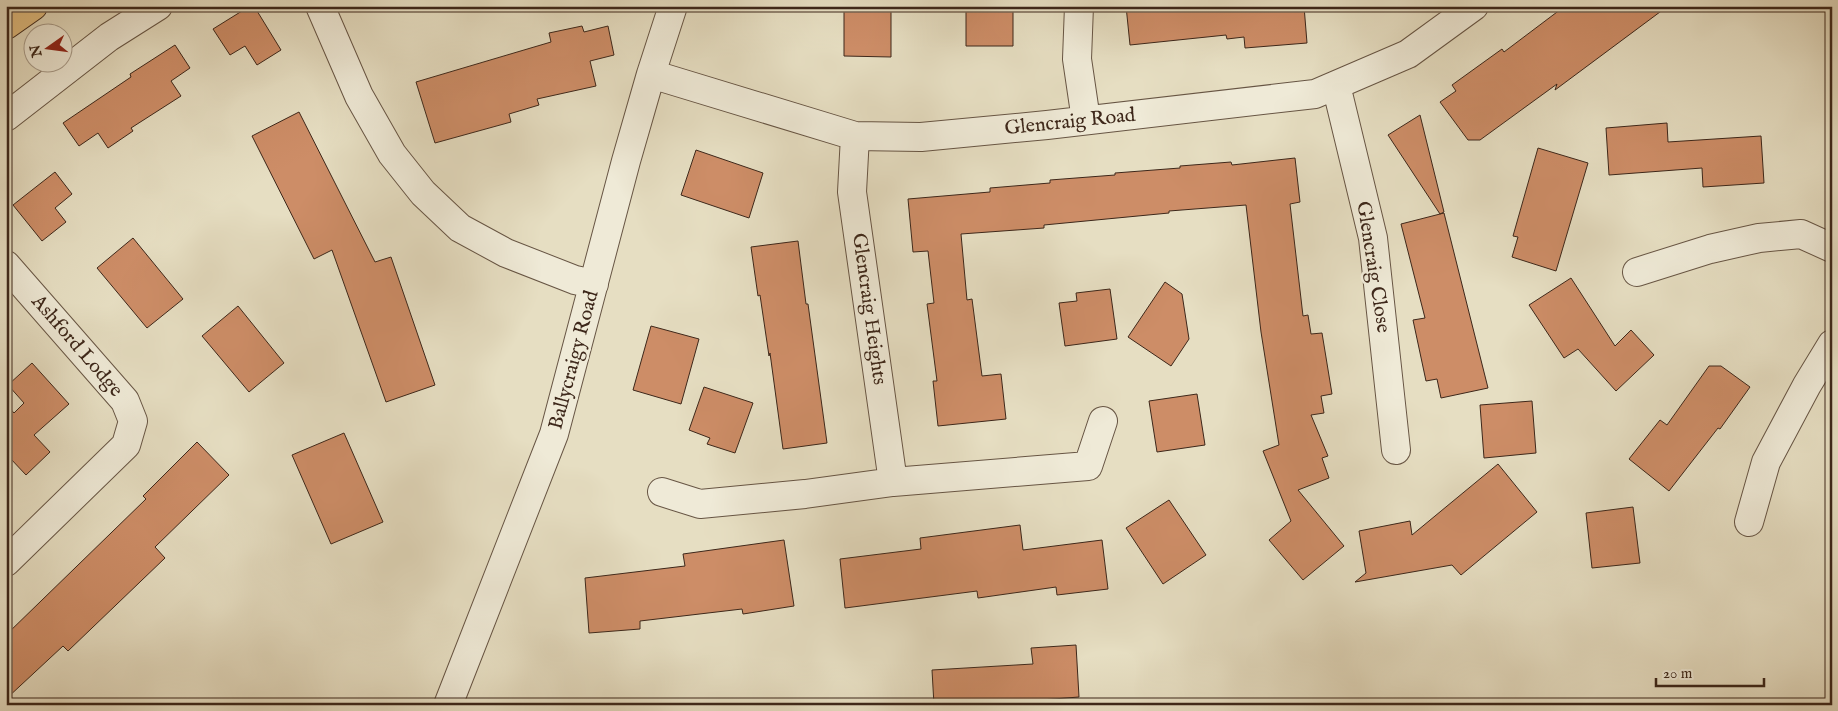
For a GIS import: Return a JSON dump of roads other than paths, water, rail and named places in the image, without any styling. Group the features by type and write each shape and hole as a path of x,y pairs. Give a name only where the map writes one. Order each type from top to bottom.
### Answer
{"main road":[{"path":"6,25 33,6"}],"street":[{"path":"6,117 109,37 158,6"},
{"path":"320,6 359,96 392,154 423,193 460,228 506,253 575,280 594,284"},
{"name":"Ballycraigy Road","path":"448,705 554,434 613,210 651,74 673,6"},
{"path":"1079,6 1077,59 1086,120"},
{"name":"Glencraig Road","path":"651,74 855,136 921,137 1315,94 1408,54 1474,6"},
{"name":"Glencraig Close","path":"1336,85 1373,238 1396,450"},
{"name":"Glencraig Heights","path":"855,136 852,192 893,482"},
{"path":"1637,272 1710,249 1759,238 1801,234 1832,248"},
{"name":"Ashford Lodge","path":"6,265 125,400 133,421 126,446 6,562"},
{"path":"1749,522 1766,462 1807,385 1832,344"},
{"path":"662,492 700,504 805,494 893,482 1088,466 1102,421"}]}
